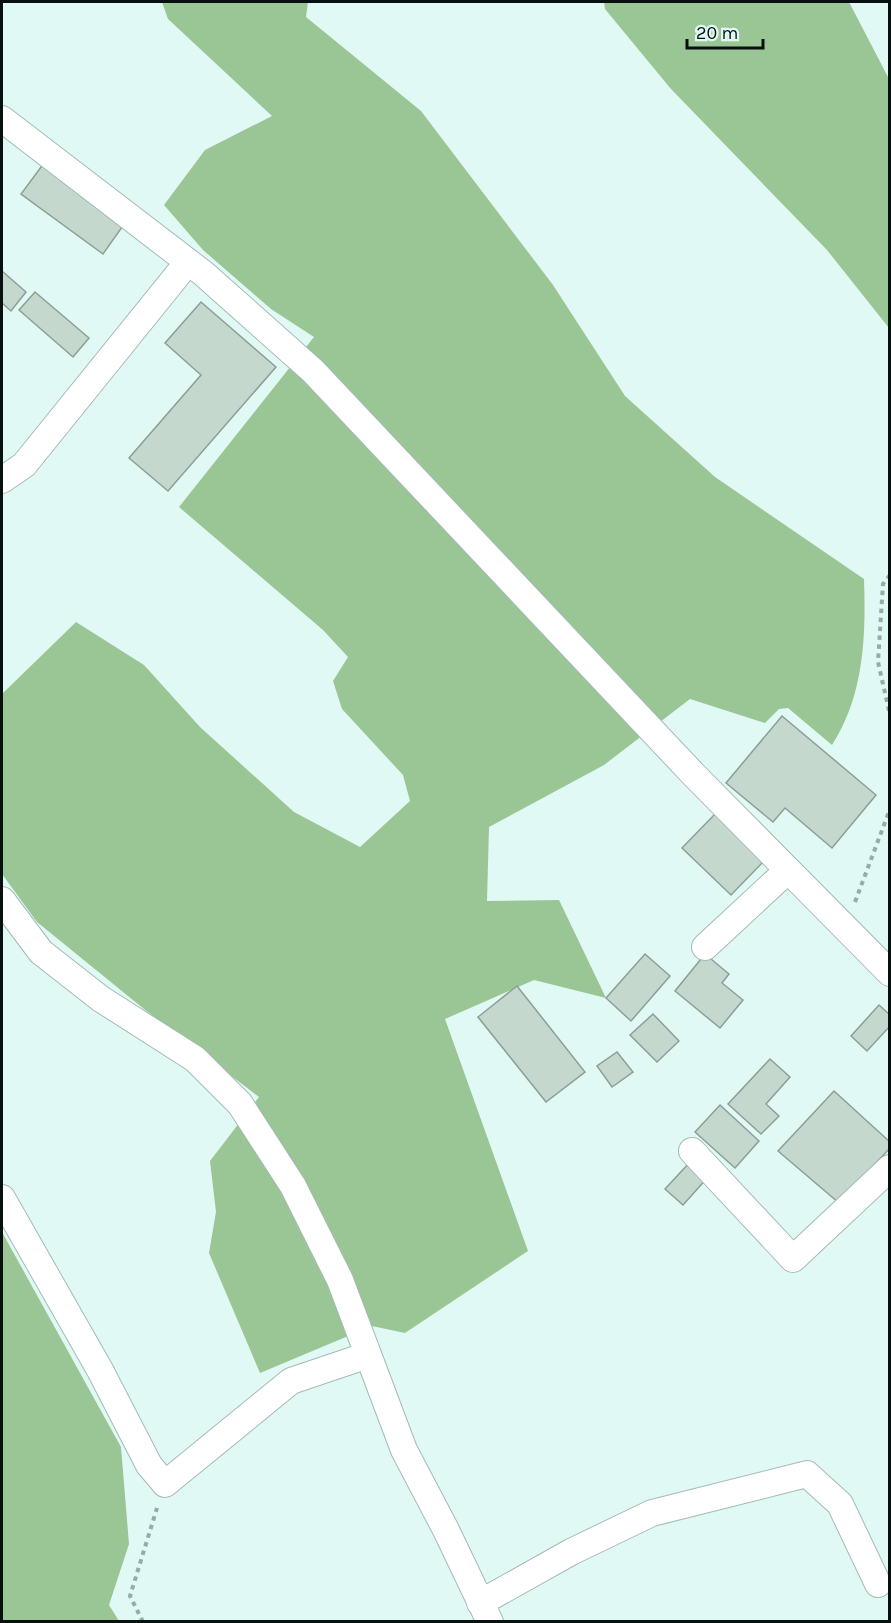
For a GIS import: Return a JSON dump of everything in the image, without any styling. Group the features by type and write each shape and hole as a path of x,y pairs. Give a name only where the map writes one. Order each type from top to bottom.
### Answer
{"street":[{"path":"2,119 188,262 314,371 694,775 890,973"},
{"path":"2,480 24,465 188,262"},
{"path":"705,947 788,870"},
{"path":"2,900 41,952 101,999 195,1059 240,1104 293,1186 340,1280 404,1450 485,1612 571,1552 652,1513 807,1474 840,1504 879,1584"},
{"path":"692,1151 793,1258 890,1168"},
{"path":"2,1198 100,1370 149,1465 165,1485 291,1381 368,1355"}],"path":[{"path":"890,575 883,584 878,662 890,716"},
{"path":"845,928 890,809"},
{"path":"143,1622 130,1596 165,1485"}],"green space":[{"path":"162,2 308,2 306,17 421,111 553,285 625,396 715,477 864,579 863,644 857,686 843,726 832,745 788,708 779,709 765,723 690,699 604,765 489,827 487,901 559,900 606,998 534,980 445,1019 528,1251 405,1333 372,1326 260,1373 209,1253 216,1212 210,1161 259,1097 144,1009 37,922 2,874 2,694 76,622 144,665 200,727 294,812 360,847 410,801 403,775 342,709 333,681 348,657 323,630 179,507 314,337 271,309 203,250 164,205 205,150 272,116 168,19"},
{"path":"604,2 849,2 889,79 889,328 827,250 671,89 605,9"},
{"path":"2,1232 121,1447 129,1544 109,1605 119,1621 2,1621"}],"building":[{"path":"44,163 125,223 103,254 21,194"},
{"path":"2,271 26,292 11,311 2,303"},
{"path":"35,292 89,338 73,357 19,310"},
{"path":"201,302 276,367 168,491 129,458 201,375 165,343"},
{"path":"782,716 876,795 832,848 785,808 773,822 726,783"},
{"path":"715,814 763,862 731,895 682,848"},
{"path":"645,954 670,976 631,1021 606,998"},
{"path":"705,954 729,974 722,983 743,1000 720,1028 675,991"},
{"path":"517,986 585,1072 546,1102 478,1017"},
{"path":"879,1005 890,1015 890,1026 867,1051 851,1036"},
{"path":"653,1014 679,1041 657,1062 630,1035"},
{"path":"617,1052 633,1072 612,1087 597,1066"},
{"path":"770,1059 790,1077 766,1104 779,1116 761,1134 728,1104"},
{"path":"834,1091 890,1142 890,1148 839,1203 778,1151"},
{"path":"720,1105 759,1141 735,1168 695,1132"},
{"path":"691,1161 709,1176 683,1205 665,1189"}]}
